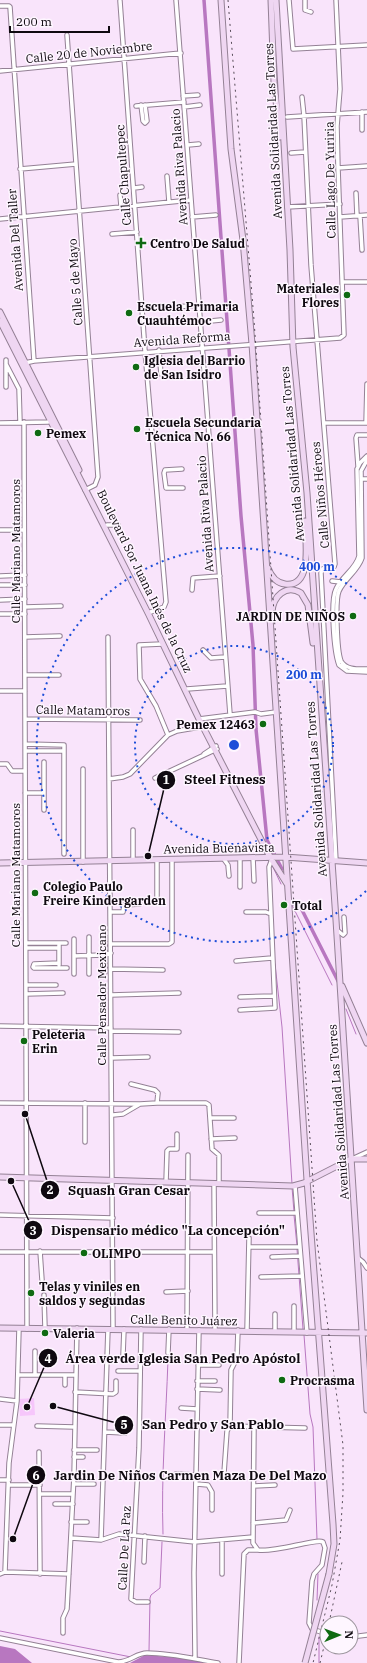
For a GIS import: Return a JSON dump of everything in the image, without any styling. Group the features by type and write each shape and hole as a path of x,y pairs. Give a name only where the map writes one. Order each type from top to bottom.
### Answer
{"main road":[{"path":"222,0 229,87 233,170"},
{"path":"222,0 233,170 243,240 252,344 285,857 289,887 307,1180 318,1312 318,1333 334,1544 330,1574 305,1663"},
{"path":"271,0 275,94 278,122 284,152"},
{"name":"Avenida Solidaridad Las Torres","path":"276,0 293,340 307,493 317,655 334,861 336,929 351,1159 365,1333 367,1410"},
{"name":"Boulevard Sor Juana Inés de la Cruz","path":"0,314 52,421 149,612 162,644 289,887"},
{"name":"Boulevard Sor Juana Inés de la Cruz","path":"0,321 24,364"},
{"name":"Boulevard Sor Juana Inés de la Cruz","path":"87,489 187,689 200,719"},
{"path":"266,561 271,574 278,582 292,584 303,576 306,565 307,493"},
{"path":"272,651 273,602 280,593 293,589 301,593 307,600 311,629 317,655"},
{"name":"Avenida Buenavista","path":"0,863 285,857 367,863"},
{"path":"340,981 367,1043"},
{"path":"0,1177 293,1186 351,1159 365,1156"},
{"name":"Calle Benito Juárez","path":"0,1328 247,1330 365,1333"}],"street":[{"name":"Avenida Riva Palacio","path":"176,0 230,714"},
{"path":"289,0 292,48 367,45"},
{"path":"305,0 305,10 311,12"},
{"name":"Calle Lago De Yuriria","path":"336,0 340,47 339,114 337,126 344,335"},
{"name":"Calle Chapultepec","path":"120,1 145,351 166,602 164,607 149,612"},
{"name":"Avenida Del Taller","path":"0,6 9,6 34,361"},
{"name":"Calle 5 de Mayo","path":"67,35 98,477 95,485 87,489"},
{"name":"Calle 20 de Noviembre","path":"0,71 181,53"},
{"path":"183,96 198,95"},
{"name":"Calle Niños Héroes","path":"302,97 307,206 336,564 334,566 322,569 321,573 334,861"},
{"path":"136,106 184,102"},
{"path":"184,107 200,105"},
{"path":"362,112 362,130"},
{"path":"287,117 367,112"},
{"path":"188,145 199,144"},
{"path":"291,153 305,152"},
{"path":"20,169 76,164"},
{"path":"338,168 367,166"},
{"path":"167,176 169,202"},
{"path":"134,188 142,187"},
{"path":"356,193 362,250"},
{"path":"120,195 121,206"},
{"path":"0,219 191,200"},
{"path":"287,207 340,204"},
{"path":"192,218 216,215"},
{"path":"340,217 367,215"},
{"path":"112,234 137,232"},
{"path":"343,282 367,282"},
{"path":"163,308 200,305"},
{"path":"200,322 221,320"},
{"name":"Avenida Reforma","path":"24,364 34,361 145,351 340,338 344,335"},
{"path":"160,350 161,374"},
{"name":"Calle Mariano Matamoros","path":"6,381 6,362 16,381 20,393 22,422 25,575 25,863 28,1215 27,1328"},
{"path":"6,387 6,381 16,381"},
{"path":"324,423 367,423 367,384"},
{"path":"0,423 52,421"},
{"path":"367,435 357,435 356,438 360,529 358,560 339,591 337,603 340,657 342,667 350,672 367,672"},
{"path":"358,466 367,456"},
{"path":"343,583 361,561 365,540 360,529 362,520 359,488 361,468 367,460"},
{"path":"182,469 165,470 164,479 166,488 184,488"},
{"path":"155,479 164,479"},
{"path":"360,479 367,479"},
{"path":"361,499 367,499"},
{"path":"362,520 367,520"},
{"path":"106,525 118,525"},
{"path":"0,530 24,530"},
{"path":"361,561 367,561"},
{"path":"0,576 25,575"},
{"path":"192,590 193,578 220,576"},
{"path":"332,581 343,583"},
{"path":"0,585 25,585"},
{"path":"0,600 25,599"},
{"path":"25,607 61,606"},
{"path":"0,614 25,614"},
{"path":"25,637 60,636"},
{"name":"Calle Pensador Mexicano","path":"101,1540 106,1394 111,1329 114,1251 113,1115 111,1104 111,861 108,637"},
{"path":"162,644 139,645 140,679 156,706 168,735"},
{"path":"203,650 211,658 225,657"},
{"path":"342,667 367,669"},
{"path":"25,675 59,675"},
{"path":"187,689 227,686"},
{"path":"0,691 25,691"},
{"path":"200,719 230,714 276,712"},
{"name":"Calle Matamoros","path":"25,719 140,720"},
{"path":"109,778 123,777 130,774 168,735 177,731 204,726"},
{"path":"25,744 63,745 64,854"},
{"path":"46,744 46,751"},
{"path":"155,778 216,748"},
{"path":"25,751 64,751"},
{"path":"44,762 44,810"},
{"path":"0,764 7,764 12,771 25,771"},
{"path":"83,768 83,862"},
{"path":"25,793 44,793"},
{"path":"133,830 133,860"},
{"path":"253,857 254,881"},
{"path":"240,1010 274,1009 269,867 273,857"},
{"path":"223,858 228,865 229,876"},
{"path":"240,858 240,887"},
{"path":"157,860 157,897"},
{"path":"111,944 169,944 172,942 172,860"},
{"path":"111,912 124,912 124,906 126,904 140,904"},
{"path":"246,912 266,912 271,914"},
{"path":"336,929 343,934 345,933 344,916"},
{"path":"89,937 89,974"},
{"path":"105,937 105,972"},
{"path":"74,939 74,974"},
{"path":"26,943 34,946"},
{"path":"26,948 66,943"},
{"path":"59,945 59,968"},
{"path":"74,956 111,955"},
{"path":"236,961 272,958"},
{"path":"59,964 47,966 66,968"},
{"path":"111,969 163,970"},
{"path":"26,985 56,985"},
{"path":"111,995 179,993"},
{"path":"26,994 63,994"},
{"path":"240,997 274,996"},
{"path":"0,1026 179,1032"},
{"path":"111,1058 148,1057"},
{"path":"131,1084 155,1090 158,1093 157,1103"},
{"path":"0,1103 206,1103 210,1107 212,1149 219,1155 214,1231 215,1330"},
{"path":"85,1103 85,1142"},
{"path":"113,1115 121,1115 140,1104"},
{"path":"211,1118 234,1118"},
{"path":"166,1182 167,1151 169,1149 177,1148 177,1134"},
{"path":"211,1139 235,1138"},
{"path":"187,1330 188,1155"},
{"path":"365,1156 367,1165"},
{"path":"293,1186 305,1332"},
{"path":"259,1213 295,1214"},
{"path":"0,1215 113,1218"},
{"path":"214,1231 277,1231"},
{"path":"247,1330 250,1238"},
{"path":"250,1247 298,1247"},
{"path":"40,1251 42,1280"},
{"path":"0,1252 214,1252"},
{"path":"272,1257 299,1256"},
{"path":"358,1258 364,1262 367,1268"},
{"path":"261,1277 300,1276"},
{"path":"166,1292 188,1292"},
{"path":"44,1295 45,1328"},
{"path":"294,1306 294,1332"},
{"path":"275,1314 275,1331"},
{"path":"63,1634 63,1618 67,1609 74,1484 77,1328"},
{"path":"5,1572 9,1480 13,1425 15,1421 17,1401 19,1329"},
{"path":"123,1355 124,1329"},
{"name":"Calle De La Paz","path":"141,1329 135,1535 131,1599 136,1602 148,1602"},
{"path":"168,1353 169,1329"},
{"path":"195,1658 195,1542 199,1330"},
{"path":"224,1474 227,1431 230,1426 230,1372 237,1358 238,1330"},
{"path":"35,1351 35,1375"},
{"path":"198,1365 219,1365"},
{"path":"118,1371 140,1371"},
{"path":"18,1375 76,1375"},
{"path":"65,1375 65,1385"},
{"path":"197,1381 215,1380"},
{"path":"76,1392 115,1394 116,1381"},
{"path":"197,1389 220,1390"},
{"path":"0,1399 17,1401"},
{"path":"181,1408 197,1409"},
{"path":"0,1425 13,1425"},
{"path":"37,1426 74,1426"},
{"path":"230,1426 305,1428"},
{"path":"254,1427 253,1538 254,1546 258,1550"},
{"path":"105,1432 125,1432"},
{"path":"74,1450 97,1450"},
{"path":"39,1452 40,1574"},
{"path":"74,1457 83,1456"},
{"path":"176,1474 197,1475"},
{"path":"74,1476 86,1476"},
{"path":"0,1480 9,1480"},
{"path":"74,1484 94,1484"},
{"path":"196,1484 210,1487 212,1492 212,1510"},
{"path":"9,1485 40,1485"},
{"path":"254,1486 275,1485"},
{"path":"40,1494 73,1494"},
{"path":"55,1504 73,1504"},
{"path":"253,1523 286,1520 290,1510"},
{"path":"72,1522 87,1522"},
{"path":"71,1538 101,1540 116,1535 135,1535 195,1542 253,1538"},
{"path":"144,1562 145,1536"},
{"path":"222,1540 222,1574"},
{"path":"239,1663 244,1554 248,1550 288,1548 318,1540 322,1542 325,1548 323,1561 320,1568 314,1574 312,1581 309,1623 312,1629 319,1631"},
{"path":"0,1574 5,1572 69,1574"},
{"path":"0,1638 121,1662 146,1652 195,1658 218,1663"}],"shaded area":[{"path":"34,1398 35,1415 20,1416 19,1399"},
{"path":"0,1646 15,1649 32,1663 0,1663"},
{"path":"145,1655 182,1658 210,1663 130,1663"}],"waterway":[{"path":"204,0 241,516 253,645 256,729 267,840 282,869"},
{"path":"272,865 281,884"},
{"path":"292,905 332,985"},
{"path":"301,908 339,983"},
{"path":"275,964 282,1027 292,1184"},
{"path":"346,1009 356,1034"},
{"path":"292,1187 294,1212"},
{"path":"294,1215 297,1246"},
{"path":"297,1249 303,1329"},
{"path":"304,1335 310,1414 313,1427 317,1539"},
{"path":"163,1534 163,1469 168,1360"},
{"path":"149,1651 150,1598 151,1595 160,1588 162,1542"},
{"path":"317,1600 318,1574"},
{"path":"0,1631 131,1657"},
{"path":"319,1655 319,1663"}],"railway":[{"path":"228,0 254,320 317,1241 343,1445 343,1493 340,1540 332,1585 313,1663"},
{"path":"331,1615 342,1562"},
{"path":"320,1663 322,1655"}],"place":[{"name":"Centro De Salud","path":"141,243"},
{"name":"Materiales Flores","path":"347,295"},
{"name":"Escuela Primaria Cuauhtémoc","path":"129,313"},
{"name":"Iglesia del Barrio de San Isidro","path":"136,367"},
{"name":"Escuela Secundaria Técnica No. 66","path":"137,429"},
{"name":"Pemex","path":"38,433"},
{"name":"JARDIN DE NIÑOS","path":"353,616"},
{"name":"Pemex 12463","path":"263,724"},
{"name":"Steel Fitness","path":"148,856"},
{"name":"Colegio Paulo Freire Kindergarden","path":"35,893"},
{"name":"Total","path":"284,905"},
{"name":"Peleteria Erin","path":"24,1041"},
{"name":"Squash Gran Cesar","path":"25,1114"},
{"name":"Dispensario médico \"La concepción\"","path":"11,1181"},
{"name":"OLIMPO","path":"84,1253"},
{"name":"Telas y viniles en saldos y segundas","path":"31,1293"},
{"name":"Valeria","path":"45,1333"},
{"name":"Procrasma","path":"282,1380"},
{"name":"San Pedro y San Pablo","path":"53,1406"},
{"name":"Área verde Iglesia San Pedro Apóstol","path":"27,1407"},
{"name":"Jardin De Niños Carmen Maza De Del Mazo","path":"13,1539"}]}
